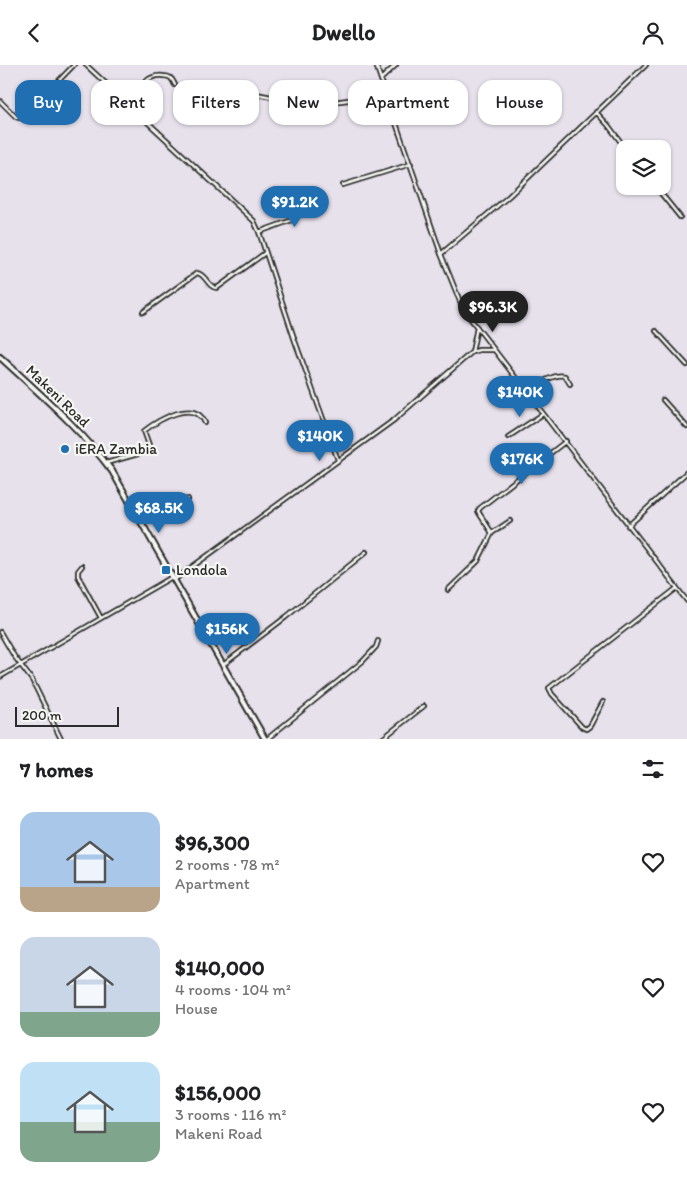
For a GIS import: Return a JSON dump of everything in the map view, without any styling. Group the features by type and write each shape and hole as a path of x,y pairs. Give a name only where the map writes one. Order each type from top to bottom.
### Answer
{"main road":[{"name":"Makeni Road","path":"0,357 76,429 117,478 222,666 266,739"}],"street":[{"path":"0,101 16,117 20,117 40,100 74,65"},
{"path":"86,65 102,80"},
{"path":"376,65 381,79 396,65"},
{"path":"442,253 509,196 646,65"},
{"path":"147,80 150,77 158,75 168,76 173,82"},
{"path":"259,95 303,103 348,100"},
{"path":"596,112 619,140"},
{"path":"151,125 254,221 338,460"},
{"path":"397,125 442,253 464,309 687,601"},
{"path":"343,185 411,164"},
{"path":"662,195 680,217"},
{"path":"259,232 295,219 297,216 292,202"},
{"path":"143,312 197,273 202,274 212,286 217,288 265,253"},
{"path":"472,352 477,327"},
{"path":"656,331 687,365"},
{"path":"0,677 101,618 173,579 394,420 472,352 494,349"},
{"path":"527,393 540,384 561,375 565,376 570,384"},
{"path":"664,400 687,427"},
{"path":"106,463 145,451 149,445 144,431 172,415 184,412 196,413 202,416 205,423"},
{"path":"508,437 543,414"},
{"path":"492,533 478,511 480,507 566,441"},
{"path":"628,526 687,472"},
{"path":"141,520 150,513 188,499"},
{"path":"448,590 478,561 492,533 510,521"},
{"path":"222,666 279,623 366,552"},
{"path":"82,566 78,571 78,576 101,618"},
{"path":"603,702 590,727 586,729 552,694 549,688 677,588"},
{"path":"0,632 20,665 32,680 61,739"},
{"path":"266,739 364,661 378,641"},
{"path":"382,739 424,706"}],"place":[{"name":"iERA Zambia","path":"65,449"},
{"name":"Londola","path":"166,570"}]}
